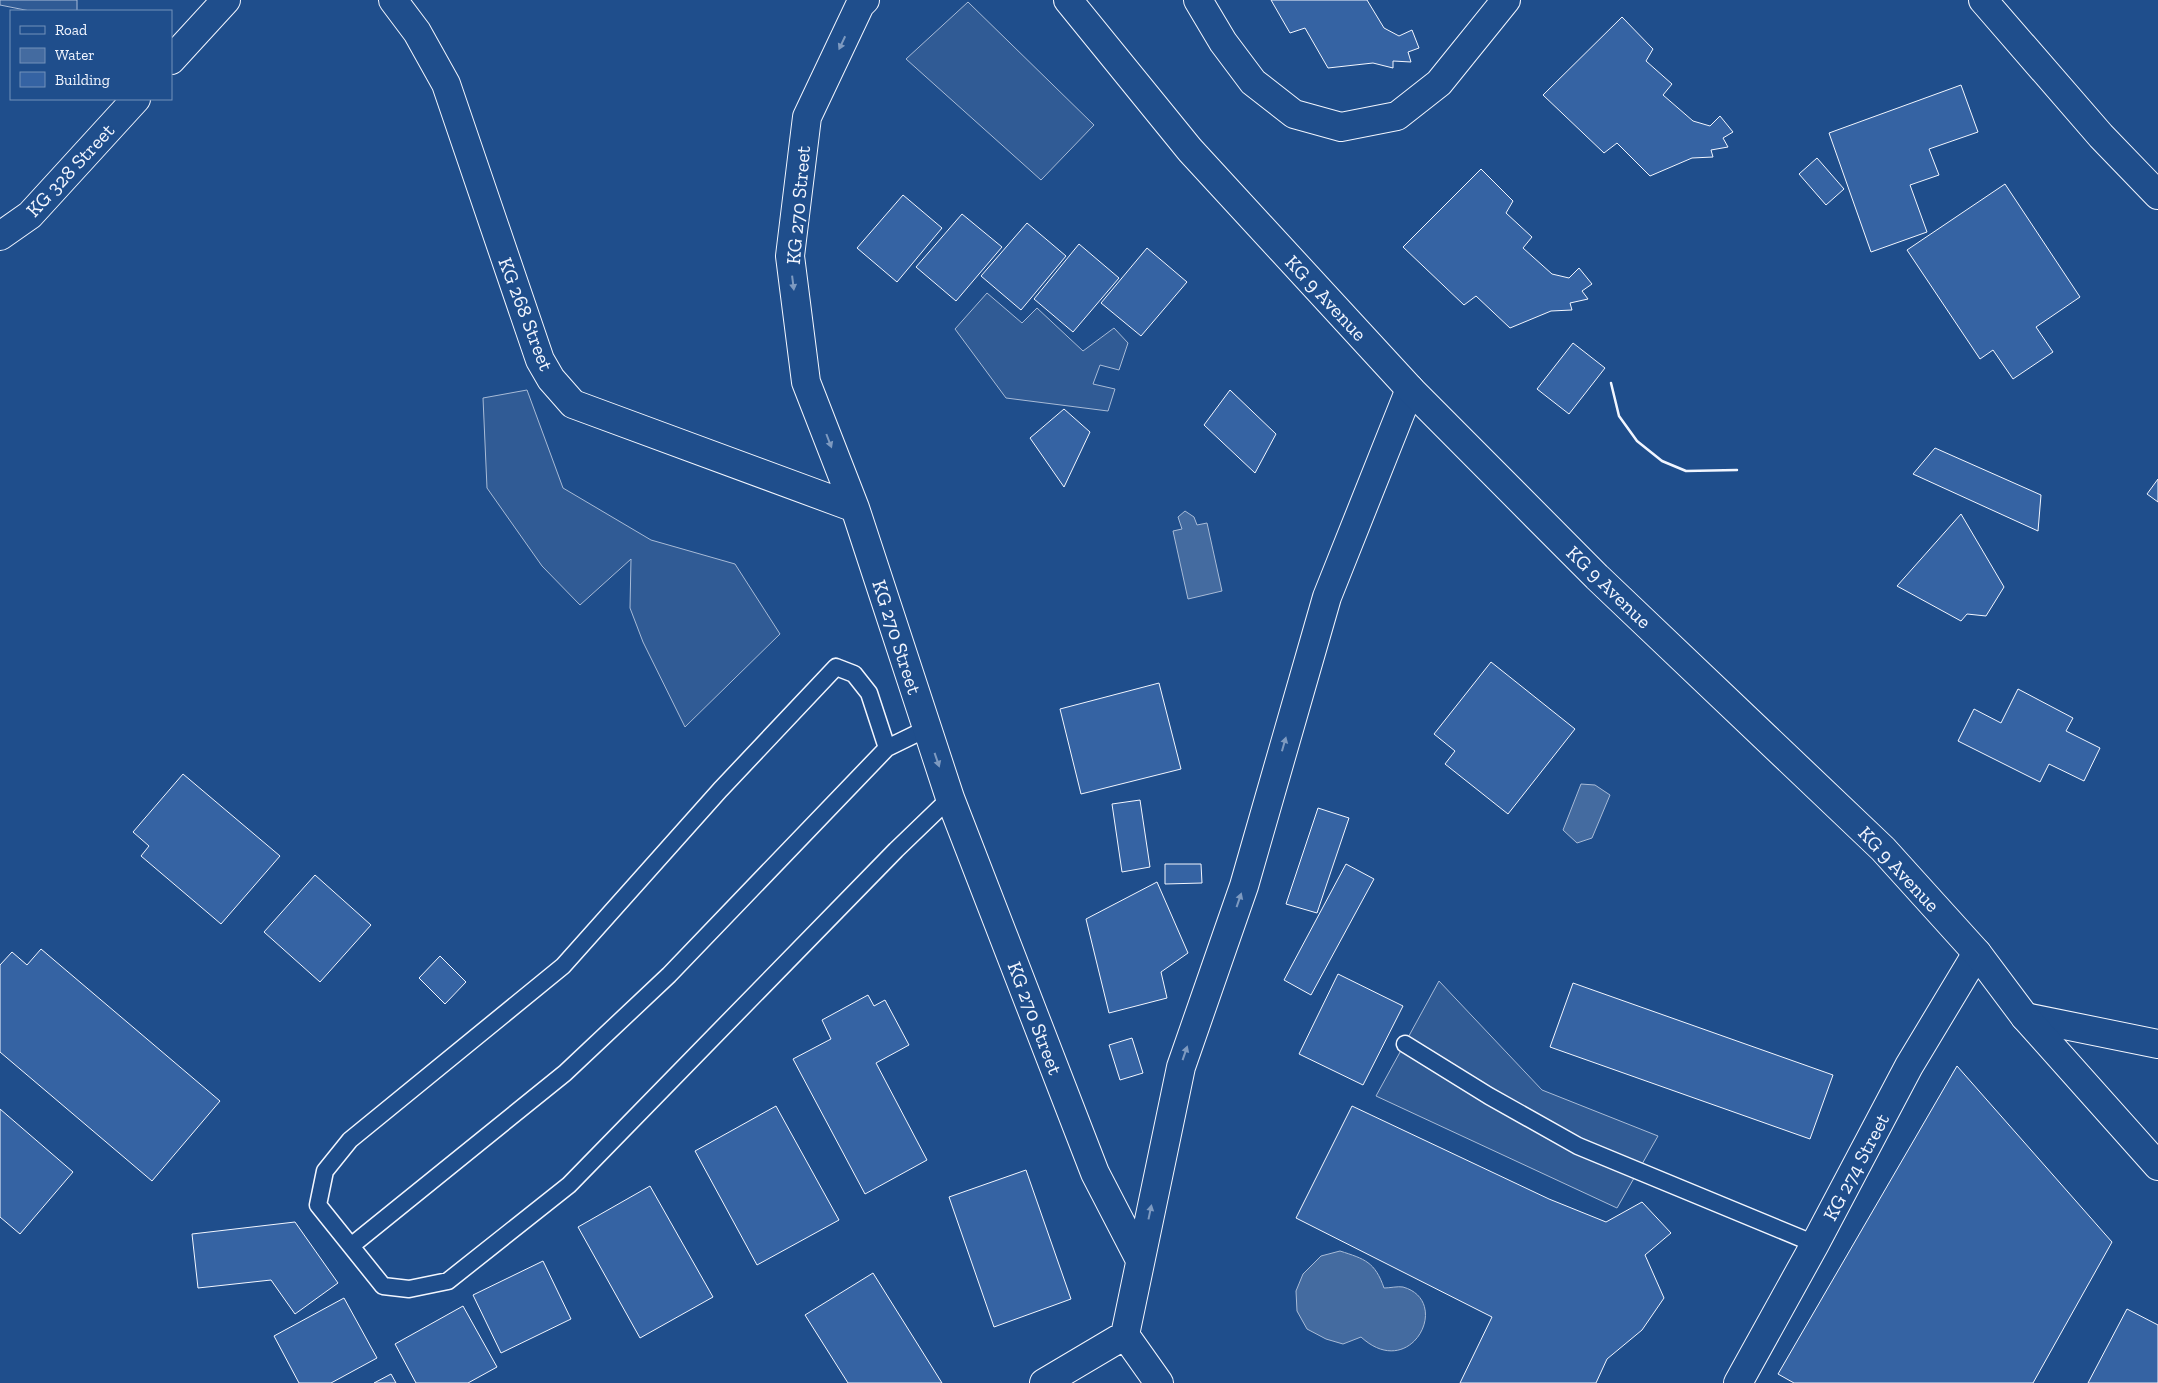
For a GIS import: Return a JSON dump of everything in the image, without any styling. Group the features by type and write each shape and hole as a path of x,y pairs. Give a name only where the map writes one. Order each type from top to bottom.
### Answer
{"street":[{"path":"172,59 226,0"},
{"name":"KG 268 Street","path":"393,0 417,32 446,84 540,360 551,379 573,404 855,508"},
{"name":"KG 270 Street","path":"865,0 860,5 807,117 790,256 806,382 855,508 950,798 1095,1173 1140,1260"},
{"name":"KG 9 Avenue","path":"1068,0 1190,150 1410,389 1597,577 1883,849 1977,953 2025,1017 2158,1166"},
{"path":"1198,0 1223,42 1253,82 1294,114 1341,127 1398,116 1439,83 1506,0"},
{"path":"1983,0 2101,136 2158,195"},
{"name":"KG 328 Street","path":"0,236 30,215 135,100"},
{"path":"1159,1383 1125,1335 1181,1067 1244,886 1326,597 1410,389"},
{"name":"KG 274 Street","path":"1738,1383 1815,1244 1909,1066 1977,953"},
{"path":"2025,1017 2158,1044"},
{"path":"1044,1383 1125,1335"}],"lane":[{"path":"887,748 869,693 854,674 836,667 720,790 563,966 350,1140 325,1171 318,1205 384,1286 409,1289 448,1281 569,1186 889,857 950,798"},
{"path":"351,1246 452,1166 572,1066 669,975 887,748 926,729"},
{"path":"1405,1044 1489,1096 1578,1146 1815,1244"}],"shaded area":[{"path":"0,0 77,0 77,10 25,10 0,5"},
{"path":"968,2 1094,125 1041,180 906,59"},
{"path":"987,293 1022,323 1037,308 1083,351 1114,328 1128,343 1119,370 1100,365 1093,384 1115,389 1108,411 1006,398 955,329"},
{"path":"527,390 563,488 651,540 735,564 780,634 685,727 643,642 630,608 631,559 580,605 542,566 487,488 483,398"},
{"path":"1439,981 1542,1090 1658,1136 1617,1208 1376,1096"}],"water":[{"path":"1185,511 1194,517 1197,525 1207,523 1222,591 1188,599 1173,531 1182,529 1178,517"},
{"path":"1581,784 1595,785 1610,795 1592,838 1577,843 1563,830"},
{"path":"1340,1251 1363,1259 1373,1267 1381,1279 1384,1288 1403,1287 1418,1295 1425,1307 1425,1321 1420,1335 1409,1345 1396,1351 1379,1349 1361,1337 1343,1344 1326,1339 1307,1329 1297,1311 1296,1291 1303,1274 1321,1256"}],"building":[{"path":"1271,0 1367,0 1384,28 1399,36 1412,30 1419,48 1408,52 1411,62 1393,61 1393,68 1373,63 1328,68 1305,28 1290,33"},
{"path":"1622,17 1653,49 1646,61 1672,84 1663,95 1693,121 1710,126 1720,116 1733,132 1723,138 1728,147 1711,150 1713,157 1692,158 1650,176 1617,143 1604,153 1543,95"},
{"path":"1961,85 1978,132 1929,149 1939,175 1910,185 1927,232 1871,252 1829,133"},
{"path":"1817,158 1844,189 1826,205 1799,174"},
{"path":"1481,169 1513,201 1506,213 1532,237 1523,248 1552,274 1569,278 1579,268 1592,284 1582,291 1588,299 1570,303 1572,310 1551,311 1510,328 1476,296 1464,305 1403,247"},
{"path":"2005,184 2080,297 2036,327 2053,352 2013,379 1993,350 1980,359 1907,250"},
{"path":"903,195 942,228 897,282 857,248"},
{"path":"962,214 1002,247 956,301 916,267"},
{"path":"1027,223 1066,256 1021,310 981,276"},
{"path":"1079,244 1119,278 1073,332 1034,299"},
{"path":"1147,248 1187,282 1141,336 1101,303"},
{"path":"1573,343 1605,368 1569,414 1537,389"},
{"path":"1230,390 1276,434 1255,473 1204,425"},
{"path":"1064,409 1090,432 1064,487 1030,438"},
{"path":"1935,448 2041,495 2038,531 1913,474"},
{"path":"2158,479 2158,502 2147,494"},
{"path":"1961,514 2004,587 1986,616 1967,614 1961,621 1897,586"},
{"path":"1491,662 1575,729 1508,814 1445,764 1455,751 1434,734"},
{"path":"1159,683 1181,769 1081,794 1060,709"},
{"path":"2018,689 2073,718 2066,731 2100,748 2084,781 2049,764 2040,782 1958,741 1974,709 2001,723"},
{"path":"183,774 280,856 221,924 141,856 149,846 133,832"},
{"path":"1140,800 1150,867 1122,872 1112,804"},
{"path":"1318,808 1349,818 1317,913 1286,904"},
{"path":"1165,864 1201,864 1202,883 1165,884"},
{"path":"1346,864 1374,879 1311,995 1284,980"},
{"path":"315,875 371,925 320,982 264,932"},
{"path":"1157,882 1188,953 1161,972 1167,998 1109,1013 1086,919"},
{"path":"41,949 220,1101 152,1181 0,1052 0,965 12,952 27,965"},
{"path":"440,956 466,982 445,1004 419,978"},
{"path":"1338,974 1403,1006 1363,1085 1299,1054"},
{"path":"1573,983 1833,1075 1810,1139 1550,1047"},
{"path":"868,995 874,1006 885,1000 909,1045 876,1063 927,1160 865,1194 793,1059 831,1039 822,1020"},
{"path":"1132,1038 1143,1073 1120,1080 1109,1045"},
{"path":"1957,1066 2112,1242 2033,1383 1794,1383 1778,1374"},
{"path":"776,1106 839,1220 757,1265 695,1151"},
{"path":"1352,1106 1549,1199 1606,1222 1642,1202 1671,1233 1645,1255 1664,1298 1642,1330 1607,1359 1596,1383 1460,1383 1492,1317 1296,1218"},
{"path":"0,1109 73,1172 20,1234 0,1217"},
{"path":"1026,1170 1071,1299 994,1327 949,1197"},
{"path":"650,1186 713,1297 640,1338 578,1227"},
{"path":"295,1222 338,1283 295,1314 271,1280 198,1288 192,1234"},
{"path":"543,1261 571,1319 501,1353 473,1295"},
{"path":"873,1273 942,1383 848,1383 805,1315"},
{"path":"344,1298 377,1358 331,1383 299,1383 274,1336"},
{"path":"463,1306 497,1367 468,1383 416,1383 395,1344"},
{"path":"2127,1309 2158,1325 2158,1383 2088,1383"},
{"path":"391,1374 396,1383 374,1383"}],"wall":[{"path":"1611,383 1619,416 1637,441 1662,461 1686,471 1737,470"}]}
